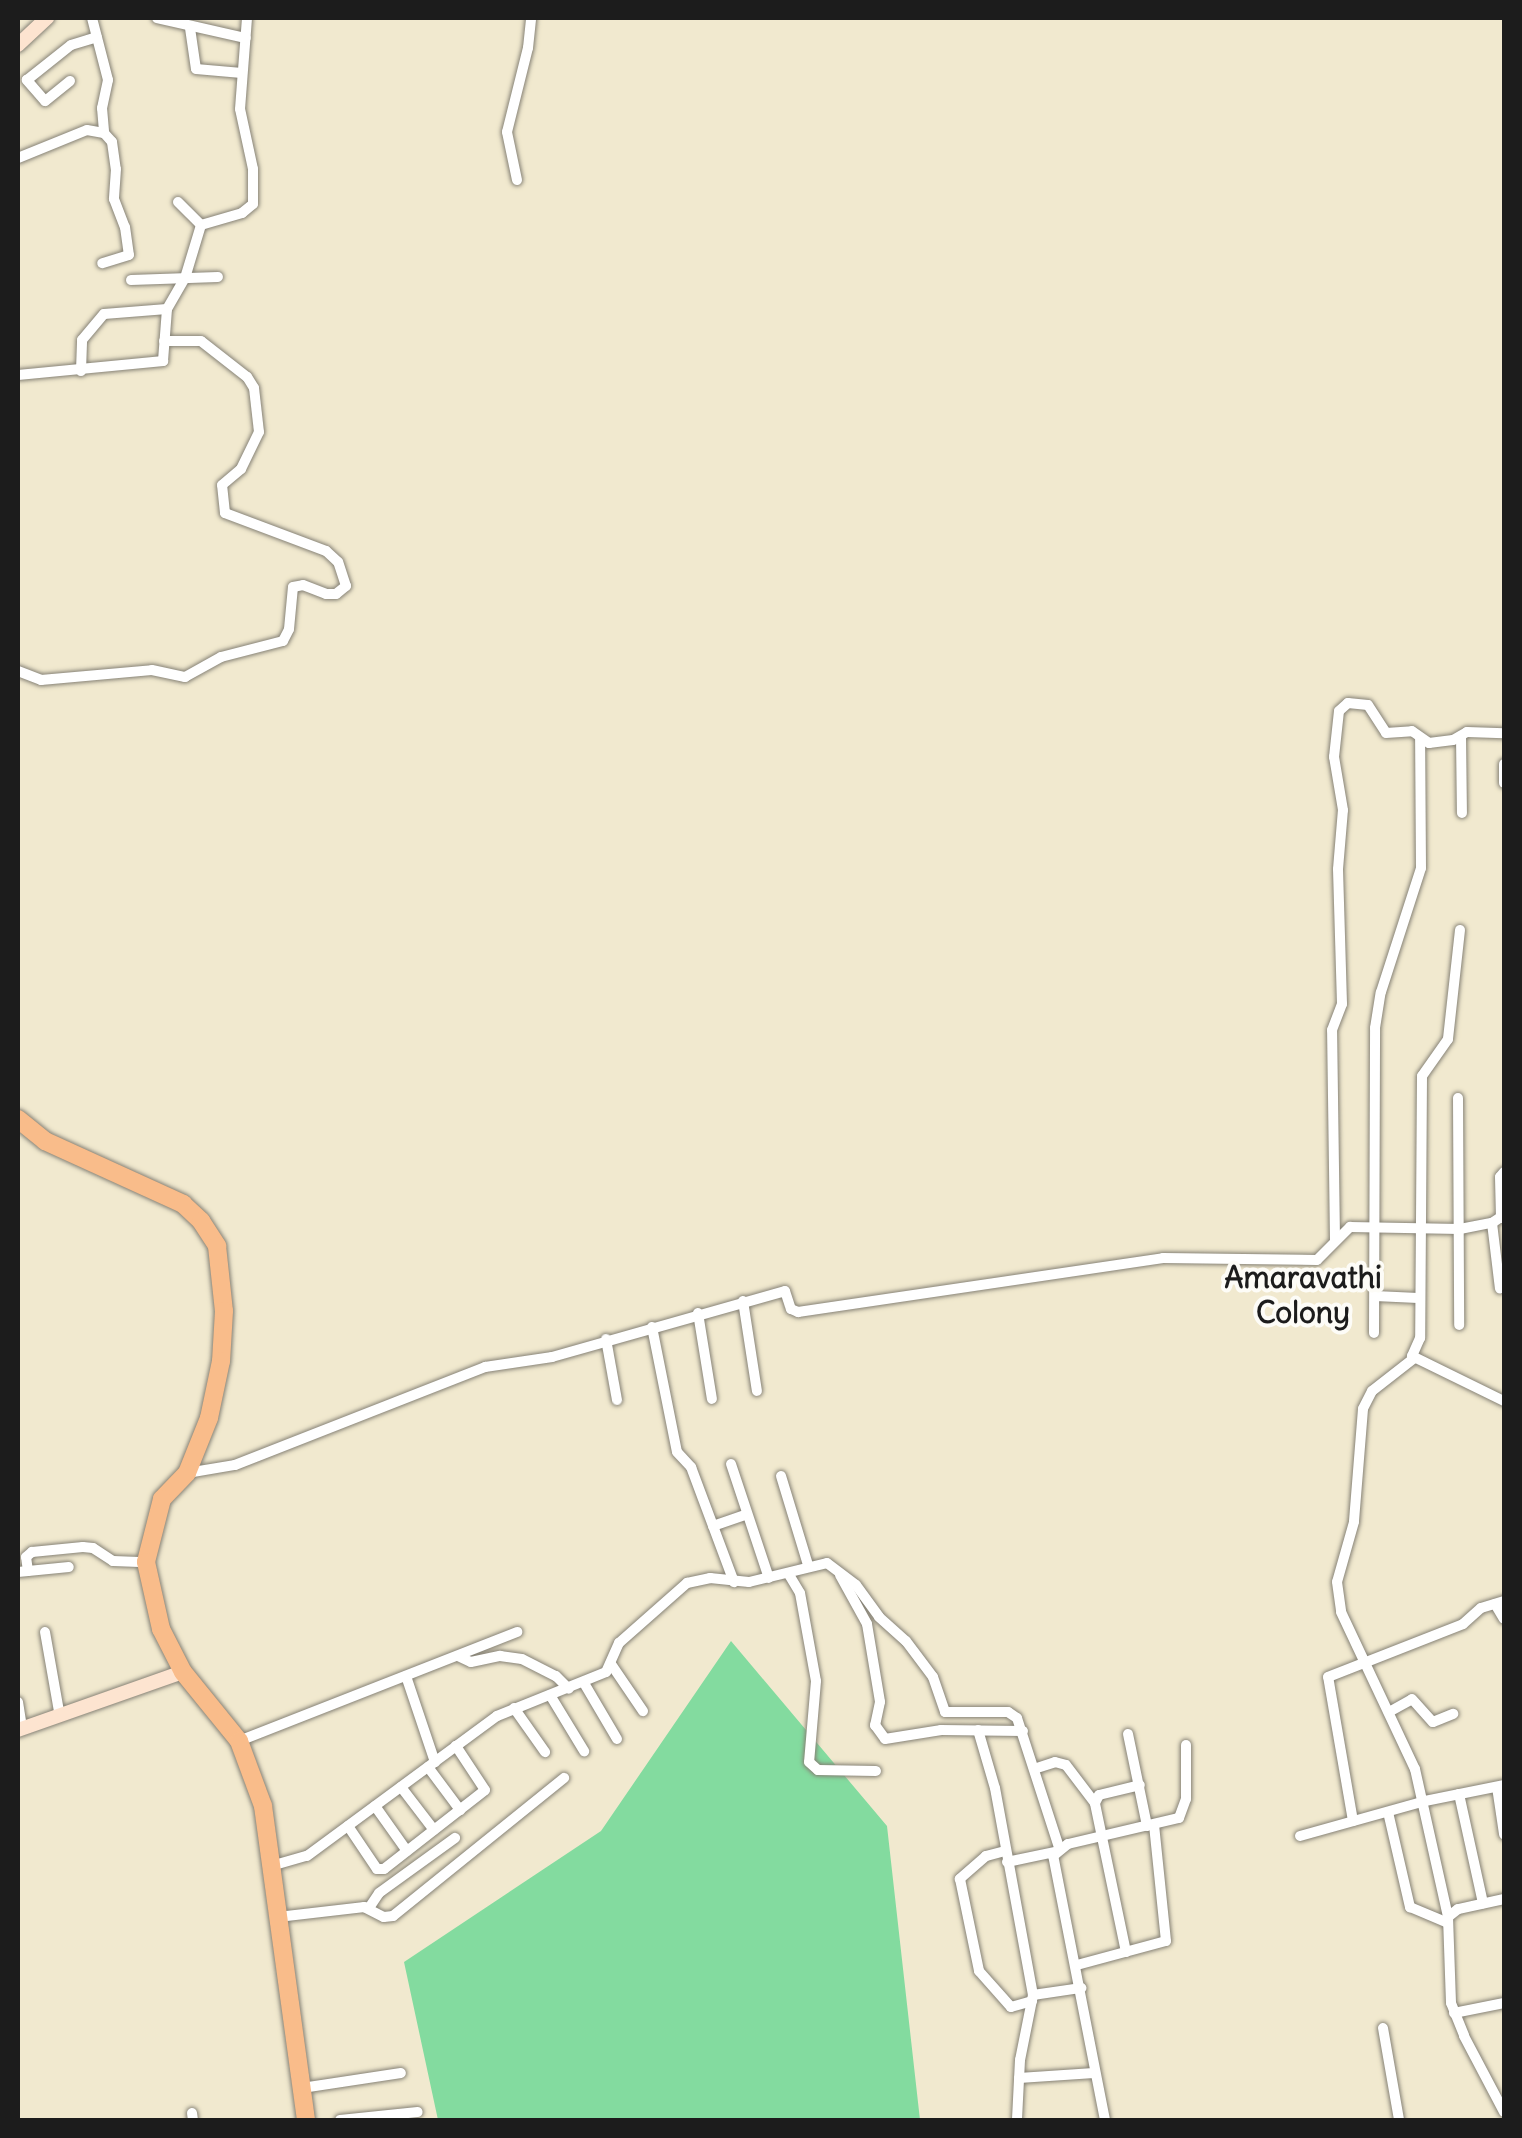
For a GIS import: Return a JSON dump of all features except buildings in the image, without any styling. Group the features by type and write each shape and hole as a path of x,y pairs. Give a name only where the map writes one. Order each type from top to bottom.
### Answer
{"highway":[{"path":"18,1119 44,1141 183,1204 201,1221 217,1246 224,1278 222,1362 210,1418 187,1473 162,1498 146,1562 161,1629 183,1672 239,1741 264,1806 306,2120"}],"street":[{"path":"18,44 47,18"},
{"path":"92,18 108,80 102,108 104,133 116,150 114,200 125,227 129,255 102,263"},
{"path":"156,18 246,38"},
{"path":"201,225 242,214 252,204 254,182 240,108 247,18"},
{"path":"516,180 507,132 528,48 531,18"},
{"path":"190,28 196,69 242,72"},
{"path":"70,80 44,102 27,80 71,44 97,37"},
{"path":"18,158 87,130 104,133"},
{"path":"178,202 201,225"},
{"path":"18,375 160,363 167,308 185,278 201,225"},
{"path":"131,280 218,277"},
{"path":"81,371 82,340 104,314 167,308"},
{"path":"18,671 41,680 152,670 186,677 221,657 283,641 289,628 294,587 336,594 346,586 338,562 326,551 224,510 222,485 241,469 260,432 254,388 201,341 164,341"},
{"path":"1335,1241 1332,1030 1342,1004 1338,868 1342,810 1334,757 1339,711 1348,703 1368,706 1386,733 1412,731 1429,743 1504,733"},
{"path":"1461,736 1462,813"},
{"path":"1374,1334 1378,1226 1375,1028 1381,992 1421,868 1420,738"},
{"path":"1504,764 1504,783"},
{"path":"1460,930 1448,1039 1422,1076 1420,1338 1413,1358 1372,1391 1362,1409 1354,1522 1337,1577 1341,1612 1426,1802 1448,1920 1449,1988 1454,2013 1504,2112"},
{"path":"1458,1098 1459,1325"},
{"path":"1500,1289 1500,1178 1504,1172"},
{"path":"187,1473 234,1466 485,1367 552,1357 787,1291 791,1309 798,1312 1163,1258 1318,1260 1350,1226 1460,1228 1499,1219"},
{"path":"1375,1296 1418,1298"},
{"path":"743,1301 757,1391"},
{"path":"698,1313 712,1399"},
{"path":"652,1328 676,1452 691,1467 734,1582"},
{"path":"606,1339 617,1400"},
{"path":"1413,1358 1504,1402"},
{"path":"731,1464 770,1578"},
{"path":"781,1476 808,1566"},
{"path":"713,1526 747,1514"},
{"path":"69,1567 23,1572 26,1557 32,1552 83,1546 114,1561 146,1562"},
{"path":"272,1866 297,1862 514,1708 584,1683 611,1664 619,1643 687,1583 710,1578 734,1582 770,1578 827,1563 838,1570 929,1670 941,1708 954,1715 1013,1714 1023,1730 1057,1849 1105,2120"},
{"path":"838,1570 868,1629 880,1702 876,1725 879,1734 892,1741 940,1730 1023,1730"},
{"path":"788,1574 800,1593 816,1681 808,1746 811,1766 818,1770 876,1771"},
{"path":"1353,1822 1327,1682 1330,1675 1463,1624 1482,1608 1500,1603 1504,1619"},
{"path":"46,1632 60,1717"},
{"path":"239,1741 517,1632"},
{"path":"458,1656 471,1662 500,1656 522,1659 556,1676 569,1689"},
{"path":"611,1664 643,1711"},
{"path":"18,1702 20,1729 183,1672"},
{"path":"406,1676 431,1764 460,1810"},
{"path":"584,1683 617,1739"},
{"path":"550,1695 584,1752"},
{"path":"1389,1712 1416,1699 1432,1722 1453,1714"},
{"path":"514,1708 545,1752"},
{"path":"978,1730 1032,1998 1019,2078 1017,2120"},
{"path":"1078,1965 1162,1944 1168,1936 1150,1825 1128,1734"},
{"path":"1081,1988 1032,1998 1011,2007 980,1971 960,1879 986,1856 1057,1849 1170,1823 1184,1812 1186,1745"},
{"path":"348,1826 378,1869 384,1870 485,1789 456,1746"},
{"path":"1036,1768 1061,1762 1095,1802 1126,1952"},
{"path":"278,1917 369,1908 384,1917 393,1916 564,1778"},
{"path":"1095,1802 1099,1795 1140,1785"},
{"path":"1300,1836 1501,1786 1504,1834"},
{"path":"401,1787 434,1830"},
{"path":"1459,1794 1483,1903"},
{"path":"375,1806 407,1850"},
{"path":"1388,1812 1410,1908 1448,1920"},
{"path":"369,1908 379,1893 455,1838"},
{"path":"1448,1920 1458,1909 1504,1898"},
{"path":"1454,2013 1504,2003"},
{"path":"1382,2028 1399,2120"},
{"path":"302,2088 401,2072"},
{"path":"1019,2078 1094,2073"},
{"path":"340,2120 418,2112"}],"green space":[{"path":"731,1641 887,1826 920,2120 438,2120 404,1962 601,1831"}],"district":[{"name":"Amaravathi Colony","path":"1303,1294"}]}
